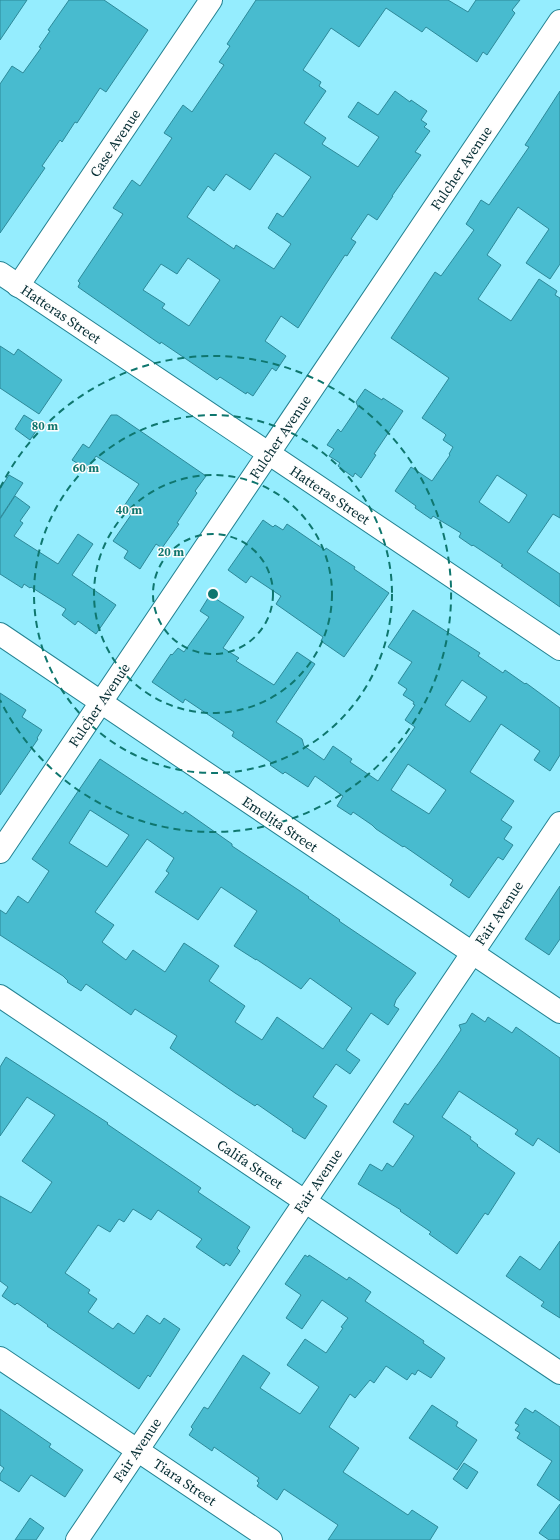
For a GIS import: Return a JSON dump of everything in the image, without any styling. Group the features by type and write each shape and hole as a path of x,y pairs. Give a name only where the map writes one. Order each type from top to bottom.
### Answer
{"street":[{"name":"Case Avenue","path":"18,286 211,0"},
{"name":"Fulcher Avenue","path":"0,852 560,21"},
{"name":"Hatteras Street","path":"0,273 560,649"},
{"name":"Emelita Street","path":"0,634 560,1012"},
{"name":"Fair Avenue","path":"77,1540 560,823"},
{"name":"Califa Street","path":"0,996 560,1373"},
{"name":"Tiara Street","path":"0,1358 271,1540"}],"building":[{"path":"0,0 27,0 0,40"},
{"path":"69,0 104,0 148,30 106,92 100,88 77,123 75,122 62,142 60,140 42,166 45,168 0,233 0,84 12,66 23,73 41,48 39,47 50,31 48,30"},
{"path":"256,0 448,0 468,12 476,0 520,0 512,10 515,13 487,55 483,52 477,62 426,27 422,32 386,8 359,47 331,28 303,70 321,82 319,86 326,91 304,123 326,138 322,144 358,167 379,137 348,117 358,102 378,115 395,91 410,102 411,100 427,111 421,120 427,124 424,127 430,131 415,152 421,155 377,220 368,214 351,239 356,242 347,256 345,255 298,328 281,316 265,341 286,356 276,371 272,368 253,396 247,392 246,394 220,377 217,380 161,342 160,344 78,287 80,283 78,281 123,214 113,208 132,180 140,186 172,138 164,133 183,105 192,112 224,65 219,62 230,46 227,44","holes":["275,153 311,177 283,217 277,213 268,228 291,244 274,269 236,245 234,249 187,217 208,186 214,191 226,174 250,190","188,258 220,280 189,326 162,308 165,304 143,290 161,264 177,274"]},
{"path":"560,91 560,264 550,279 526,263 549,229 518,207 487,255 501,265 478,299 511,321 539,279 557,291 555,295 560,298 560,518 553,514 527,552 560,574 560,607 501,566 503,565 459,537 461,533 433,516 431,519 395,491 411,467 432,481 450,455 449,454 453,447 443,440 446,435 444,433 422,418 449,378 391,338 435,272 441,276 474,230 466,224 481,200 489,205 529,147 525,145","holes":["497,475 527,495 509,523 479,502"]},
{"path":"0,346 14,355 18,349 62,380 39,414 0,388"},
{"path":"365,389 382,400 383,398 403,411 374,454 376,455 361,478 355,473 353,477 338,466 340,463 329,456 334,449 327,445 338,429 341,432 358,407 356,402"},
{"path":"24,415 40,425 30,440 15,429"},
{"path":"111,415 117,415 206,476 195,491 197,493 177,523 179,524 162,548 156,544 140,569 124,558 128,551 113,541 131,515 122,509 139,484 96,456 87,469 72,460 83,444 89,448"},
{"path":"9,475 23,483 0,518 0,489"},
{"path":"15,496 30,507 20,521 23,523 14,536 58,564 78,534 93,544 72,575 116,605 96,634 78,621 75,625 62,615 66,609 31,587 30,588 24,584 22,588 0,574 0,519"},
{"path":"263,520 273,527 275,525 283,530 287,524 325,550 326,548 355,567 354,569 389,593 344,657 321,641 323,637 276,604 281,596 251,576 246,583 228,570"},
{"path":"210,595 244,617 223,648 239,658 236,661 274,685 297,652 315,664 276,722 302,739 304,746 324,760 333,746 352,759 350,762 378,781 415,727 405,720 415,705 413,704 414,702 403,695 407,689 398,683 412,662 388,647 413,610 480,653 478,656 503,673 505,670 525,684 526,683 560,708 560,755 550,771 534,760 540,751 501,724 470,772 514,801 501,820 512,827 504,839 513,845 503,860 498,857 469,898 450,885 453,880 353,812 351,815 337,806 343,796 315,776 308,787 285,772 283,774 270,765 272,763 232,736 234,732 185,699 183,703 152,682 171,654 172,655 178,648 184,652 209,617 200,611","holes":["462,680 487,697 470,722 445,705","408,764 446,790 429,814 391,790"]},
{"path":"0,693 26,710 22,717 42,730 37,738 38,739 0,795"},
{"path":"100,759 183,814 185,811 232,844 232,846 309,897 308,898 340,920 339,921 416,973 396,1000 394,1006 399,1009 388,1025 371,1013 346,1050 360,1060 350,1074 336,1064 313,1097 327,1106 305,1139 257,1104 255,1106 170,1048 177,1036 135,1009 131,1015 86,984 81,991 67,982 68,981 63,976 0,935 0,910 6,914 18,896 28,903 49,871 32,859","holes":["90,810 129,835 107,867 69,843","147,839 174,858 166,871 169,873 155,892 198,920 221,887 257,911 234,946 301,989 310,978 352,1008 323,1049 277,1017 262,1040 235,1022 245,1006 209,981 219,966 184,943 165,972 133,950 126,960 102,942 114,925 95,912"]},
{"path":"560,886 560,939 549,955 525,939"},
{"path":"472,1013 485,1022 488,1017 512,1033 516,1027 560,1058 560,1153 538,1138 533,1146 515,1134 518,1130 459,1091 442,1117 471,1137 470,1139 478,1145 477,1146 515,1173 488,1215 485,1213 457,1254 429,1234 431,1232 400,1211 401,1210 358,1184 370,1164 382,1171 387,1163 393,1167 414,1136 393,1122 405,1103 408,1105 440,1061 461,1030 459,1025 466,1023"},
{"path":"6,1057 108,1123 107,1124 201,1188 198,1192 250,1227 237,1248 240,1251 230,1266 226,1263 224,1266 196,1247 202,1239 158,1210 151,1220 133,1209 124,1222 119,1219 110,1232 98,1225 65,1273 90,1290 88,1293 97,1299 88,1312 113,1329 118,1323 134,1334 147,1315 160,1324 164,1318 180,1329 150,1377 148,1375 139,1389 47,1326 48,1325 17,1303 15,1305 2,1296 8,1287 0,1281 0,1196 31,1213 52,1182 22,1161 55,1115 27,1097 0,1136 0,1067"},
{"path":"560,1241 560,1318 541,1306 544,1302 506,1276 520,1256 540,1270"},
{"path":"305,1255 308,1257 309,1255 347,1280 349,1277 371,1292 365,1301 424,1341 423,1343 445,1358 431,1378 418,1370 415,1375 412,1373 407,1380 386,1366 374,1383 370,1380 355,1398 350,1394 329,1427 359,1448 343,1472 408,1515 412,1510 438,1527 430,1540 328,1540 338,1525 284,1489 277,1500 257,1486 259,1483 257,1481 259,1478 214,1447 212,1451 189,1435 193,1429 191,1427 204,1407 208,1409 243,1355 270,1373 260,1388 300,1414 319,1387 287,1365 305,1339 326,1353 348,1318 322,1300 302,1329 286,1318 301,1295 285,1284"},
{"path":"432,1405 458,1422 456,1426 477,1440 457,1470 409,1438"},
{"path":"525,1408 533,1413 535,1410 560,1427 560,1501 537,1485 552,1461 517,1438 520,1433 515,1430 519,1425 515,1423"},
{"path":"0,1409 51,1444 49,1447 83,1470 65,1497 31,1475 19,1492 0,1480 0,1474 4,1468 0,1465"},
{"path":"464,1463 478,1472 467,1489 453,1479"},
{"path":"560,1504 560,1540 549,1540 539,1533"},
{"path":"30,1518 44,1528 36,1540 15,1540"}]}
